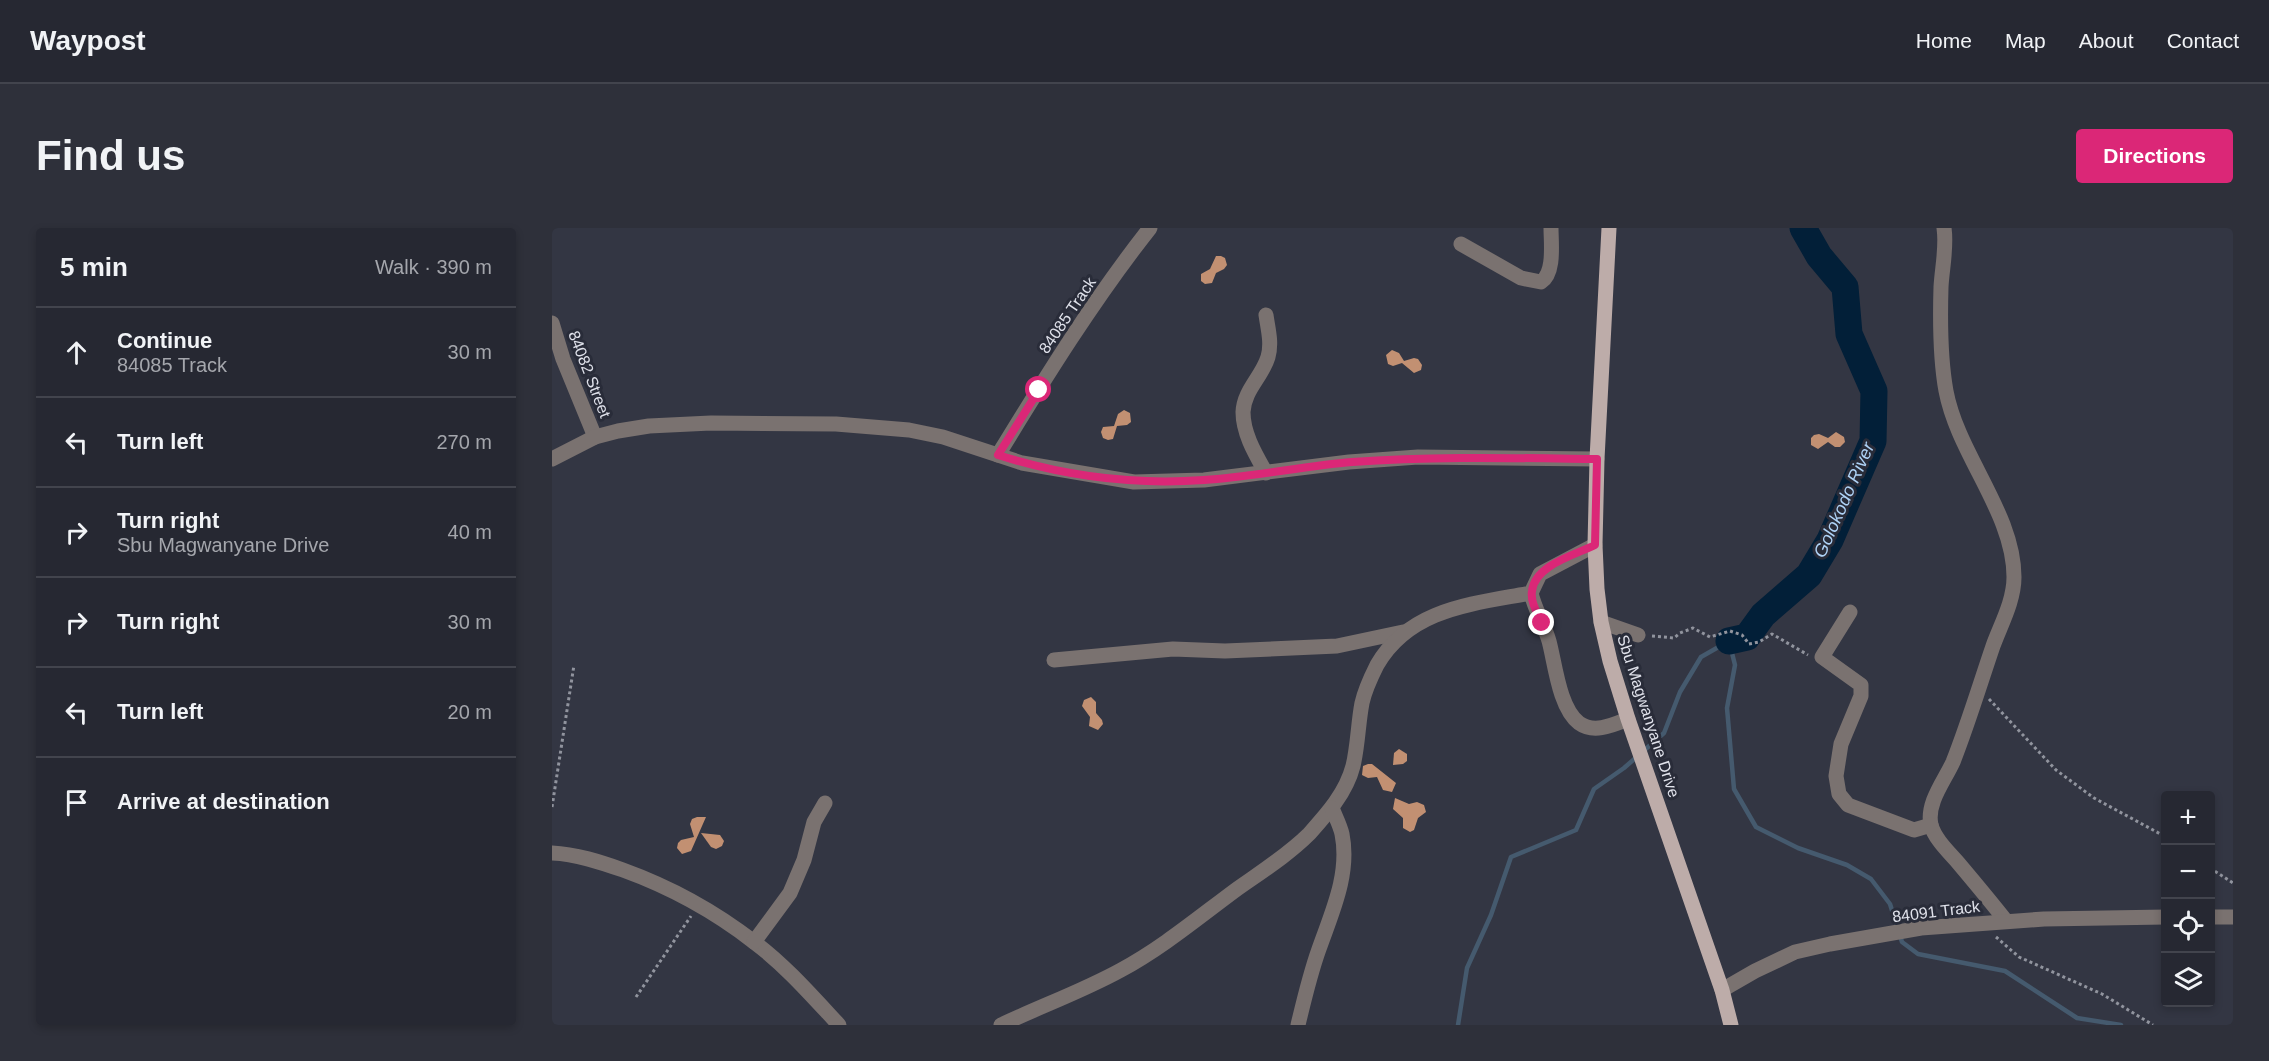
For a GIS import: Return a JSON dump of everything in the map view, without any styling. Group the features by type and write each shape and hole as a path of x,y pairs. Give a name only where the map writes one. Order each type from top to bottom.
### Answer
{"main road":[{"name":"Sbu Magwanyane Drive","path":"1610,228 1597,459 1595,545 1601,622 1610,661 1630,725 1722,990 1731,1025"}],"street":[{"name":"84085 Track","path":"998,455 1078,330 1150,228"},
{"path":"1461,244 1521,278 1541,282 1547,278 1549,271 1551,228"},
{"path":"1944,228 1942,331 1946,391 1962,441 2007,534 2013,557 2014,579 2011,597 1952,764 1935,798 1931,811 1931,825 1942,843 2006,921"},
{"path":"1266,315 1270,339 1269,352 1263,368 1248,392 1243,414 1250,442 1266,473"},
{"name":"84082 Street","path":"552,323 563,359 595,438"},
{"path":"552,459 595,438 639,428 681,424 836,424 909,430 943,437 1047,468 1134,482 1204,480 1349,462 1418,457 1597,459"},
{"path":"1595,545 1546,569 1536,579 1531,593 1549,641 1555,671 1565,702 1572,716 1579,723 1590,728 1630,725"},
{"path":"1001,1025 1107,977 1140,958 1296,846 1332,808 1352,768 1366,687 1380,660 1404,632 1448,610 1531,593"},
{"path":"1850,612 1822,657 1862,685 1861,696 1841,744 1836,776 1839,794 1848,805 1914,830 1931,825"},
{"path":"1601,622 1638,635"},
{"path":"1054,660 1173,650 1225,651 1336,646 1404,632"},
{"path":"754,942 790,893 804,860 814,822 825,803"},
{"path":"1298,1025 1312,971 1329,926 1343,875 1345,858 1342,832 1332,808"},
{"path":"552,853 595,860 629,872 670,889 699,905 754,942 792,976 838,1025"},
{"name":"84091 Track","path":"1722,990 1795,952 1830,944 1900,933 2006,921 2161,917"},
{"path":"2215,917 2233,917"}],"path":[{"path":"1638,635 1674,638 1693,628 1710,637 1730,631 1742,635 1749,644 1759,642 1772,634 1811,657 1822,657"},
{"path":"552,807 574,665"},
{"path":"1979,688 2056,770 2094,798 2161,834"},
{"path":"2215,871 2233,883"},
{"path":"636,997 699,905"},
{"path":"1981,924 2019,957 2102,994 2152,1025"}],"building":[{"path":"1216,256 1225,258 1227,265 1216,273 1212,283 1205,284 1201,281 1201,274 1210,269"},
{"path":"1392,350 1399,353 1404,361 1418,359 1422,365 1421,370 1414,373 1402,363 1393,366 1388,364 1386,355"},
{"path":"1124,410 1130,413 1131,422 1117,426 1113,439 1103,438 1101,432 1103,427 1114,426 1118,414"},
{"path":"1836,432 1844,437 1845,442 1840,447 1835,447 1828,442 1818,449 1811,445 1811,438 1814,435 1819,434 1828,438"},
{"path":"1091,697 1096,702 1096,713 1103,724 1098,730 1089,726 1090,717 1082,706 1084,700"},
{"path":"1399,749 1407,754 1407,761 1393,765 1394,753"},
{"path":"1372,764 1396,783 1392,792 1383,790 1377,777 1368,778 1362,775 1363,766"},
{"path":"1395,798 1409,804 1417,802 1424,805 1426,812 1418,818 1414,830 1410,832 1403,828 1403,818 1393,809"},
{"path":"706,817 691,851 682,854 677,848 678,843 694,837 690,824 692,819"},
{"path":"701,833 720,835 724,841 722,846 716,849 711,847"}],"waterway":[{"name":"Golokodo River","path":"1729,641 1747,637 1763,615 1809,575 1830,540 1873,441 1874,391 1849,334 1845,287 1819,256 1803,228"},
{"path":"1458,1025 1467,968 1491,915 1511,857 1576,830 1594,789 1624,768 1664,733 1680,692 1701,657 1729,641 1735,665 1727,708 1734,789 1756,827 1798,848 1847,865 1871,879 1890,904 1902,942 1918,954 2005,971 2077,1018 2121,1025"}],"route":[{"path":"1039,390 998,455 1047,468 1134,482 1204,480 1349,462 1418,457 1597,459 1595,545 1546,569 1536,579 1531,593 1542,623"}]}
